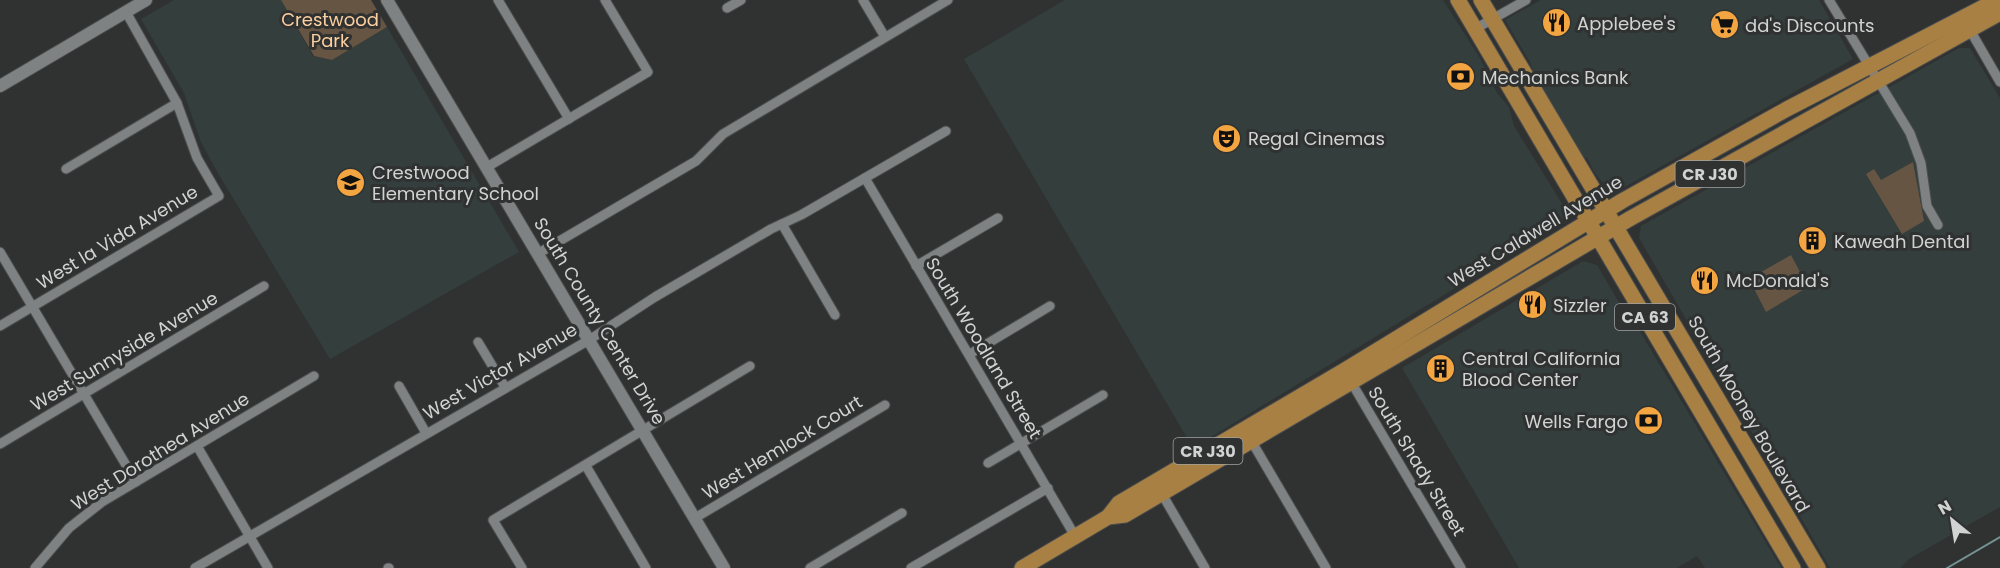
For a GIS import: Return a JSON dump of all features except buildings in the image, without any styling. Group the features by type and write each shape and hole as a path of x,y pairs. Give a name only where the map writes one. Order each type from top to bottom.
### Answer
{"main road":[{"name":"CA 63","path":"1458,0 1793,568"},
{"name":"South Mooney Boulevard","path":"1481,0 1814,563"},
{"name":"West Caldwell Avenue","path":"1022,568 1108,518 1125,515 1252,442 1606,210 1787,109 1997,0"},
{"path":"1879,80 1887,68 1979,16 1983,8"},
{"name":"West Caldwell Avenue","path":"1108,518 1119,503 1227,440 1348,377 2000,13"},
{"path":"1671,361 1689,374 1735,450 1747,452"},
{"path":"1162,494 1160,488 1164,483 1214,454 1227,440"},
{"path":"1732,462 1744,465 1789,540 1814,563"}],"street":[{"path":"0,86 146,0"},
{"name":"South County Center Drive","path":"387,0 645,431 724,568"},
{"path":"498,0 569,119"},
{"path":"487,167 648,72 605,0"},
{"path":"727,8 741,0"},
{"path":"863,0 885,37"},
{"path":"538,253 696,161 723,134 948,0"},
{"path":"1475,29 1526,0"},
{"path":"1829,0 1910,133 1919,154 1927,206 1938,225"},
{"path":"66,169 177,103 126,12"},
{"path":"1970,30 2000,82"},
{"name":"West la Vida Avenue","path":"0,326 219,196 197,158 177,103"},
{"name":"West Victor Avenue","path":"195,568 590,340 655,297 946,131"},
{"name":"South Woodland Street","path":"865,177 1075,536"},
{"path":"916,266 998,218"},
{"path":"782,224 835,315"},
{"path":"0,252 136,482"},
{"name":"West Sunnyside Avenue","path":"0,444 264,286"},
{"path":"970,354 1050,306"},
{"path":"478,342 505,387"},
{"path":"522,568 493,520 750,366"},
{"name":"West Dorothea Avenue","path":"35,568 53,544 82,517 136,482 314,376"},
{"name":"South Shady Street","path":"1348,377 1461,568"},
{"path":"399,386 426,433"},
{"path":"988,463 1103,395"},
{"name":"West Hemlock Court","path":"695,518 885,405"},
{"path":"1252,442 1326,568"},
{"path":"197,446 268,568"},
{"path":"586,466 646,568"},
{"path":"911,568 1048,488"},
{"path":"1162,494 1205,568"},
{"path":"810,568 902,513"}],"shaded area":[{"name":"Crestwood Elementary School","path":"174,0 281,0 313,56 332,60 387,27 519,252 330,359 219,175 201,142 184,93 141,19"},
{"path":"1065,0 1443,0 1480,58 1497,93 1509,107 1514,126 1566,210 1562,223 1193,448 964,59"},
{"path":"1541,0 1819,0 1853,59 1612,194 1584,157 1536,79 1530,62 1505,20"},
{"path":"1959,48 1970,48 2000,98 2000,507 1909,559 1900,568 1830,568 1639,238 1641,226"},
{"path":"1583,261 1597,265 1620,304 1623,303 1781,568 1705,568 1697,556 1677,568 1519,568 1402,368"}],"green space":[{"name":"Crestwood Park","path":"281,0 371,0 387,27 332,60 314,56"},
{"path":"1913,162 1924,221 1902,234 1866,174 1874,169 1881,180"},
{"path":"1791,255 1808,287 1766,312 1749,279"}],"waterway":[{"path":"1947,568 2000,537"}],"place":[{"name":"Applebee's","path":"1556,23"},
{"name":"dd's Discounts","path":"1724,25"},
{"name":"Mechanics Bank","path":"1461,77"},
{"name":"Regal Cinemas","path":"1227,138"},
{"name":"Crestwood Elementary School","path":"351,182"},
{"name":"Kaweah Dental","path":"1813,241"},
{"name":"McDonald's","path":"1705,280"},
{"name":"Sizzler","path":"1532,305"},
{"name":"Central California Blood Center","path":"1441,368"},
{"name":"Wells Fargo","path":"1649,421"}]}
